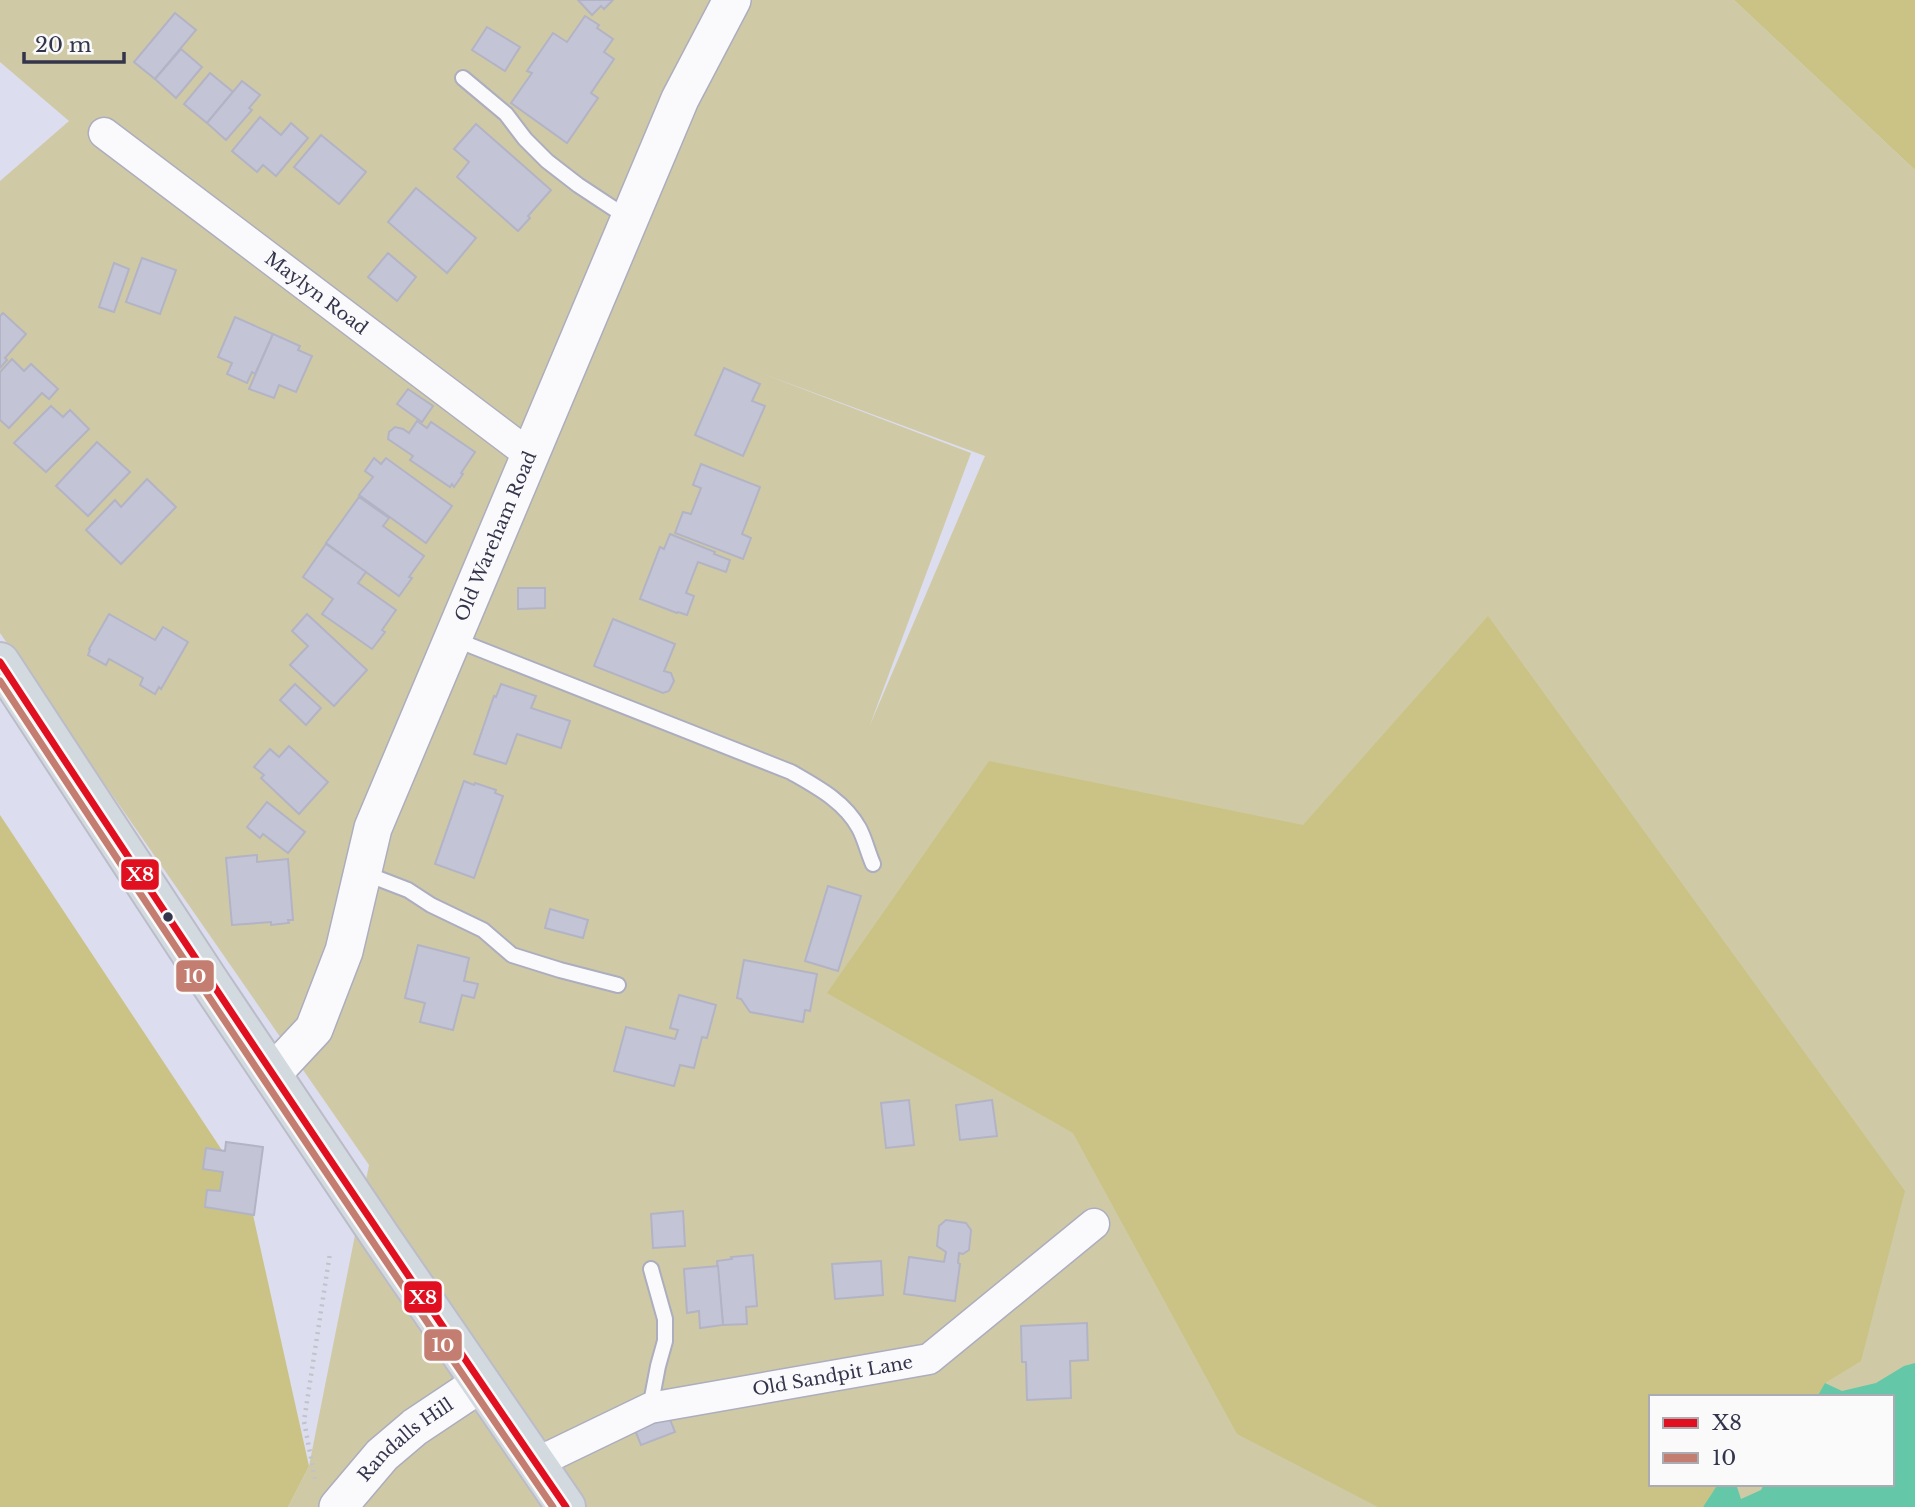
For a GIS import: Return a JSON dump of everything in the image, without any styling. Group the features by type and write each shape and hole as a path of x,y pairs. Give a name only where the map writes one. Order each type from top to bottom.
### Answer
{"highway":[{"path":"0,662 199,966 566,1507"}],"street":[{"name":"Old Wareham Road","path":"272,1074 314,1029 344,951 373,828 680,99 724,8"},
{"name":"Maylyn Road","path":"104,132 530,454"},
{"name":"Old Sandpit Lane","path":"536,1463 650,1408 929,1359 1094,1224"},
{"name":"Randalls Hill","path":"338,1507 382,1455 415,1427 481,1383"}],"lane":[{"path":"464,78 506,114 525,139 547,161 629,219"},
{"path":"453,638 791,772 823,790 845,808 859,828 873,864"},
{"path":"363,873 408,890 431,905 483,930 512,955 618,985"},
{"path":"650,1408 665,1341 665,1319 651,1269"}],"path":[{"path":"330,1253 304,1421 314,1479 338,1507"}],"shaded area":[{"path":"0,0 1734,0 1915,170 1915,1507 288,1507 309,1466 369,1165 0,633 0,181 69,121 0,62","holes":["758,372 985,456 870,725 971,453"]},
{"path":"1734,0 1915,0 1915,170"},
{"path":"1488,616 1905,1191 1861,1361 1825,1383 1818,1395 1649,1395 1649,1486 1717,1486 1703,1507 1378,1507 1237,1434 1073,1133 827,993 989,761 1303,825"},
{"path":"0,815 247,1188 309,1466 288,1507 0,1507"},
{"path":"1915,1363 1915,1507 1703,1507 1717,1486 1737,1486 1741,1499 1761,1490 1763,1486 1894,1486 1894,1395 1818,1395 1825,1383 1842,1391 1876,1383 1904,1366"}],"building":[{"path":"578,0 613,0 592,15"},
{"path":"175,13 196,30 155,79 134,62"},
{"path":"585,16 613,39 604,52 614,59 591,93 598,98 567,143 511,103 532,73 527,71 553,33 567,42"},
{"path":"487,27 520,47 505,71 472,50"},
{"path":"181,49 202,67 176,98 155,79"},
{"path":"210,73 233,92 207,123 184,104"},
{"path":"242,81 260,95 249,108 252,110 226,140 207,123"},
{"path":"260,117 281,135 291,123 308,138 276,176 263,165 257,172 232,151"},
{"path":"476,124 551,190 518,231 457,177 469,162 454,149"},
{"path":"321,135 366,172 339,204 294,167"},
{"path":"416,188 476,238 447,273 388,222"},
{"path":"388,253 416,277 397,301 368,277"},
{"path":"142,258 176,270 160,314 126,302"},
{"path":"114,263 129,269 114,312 99,307"},
{"path":"3,313 26,334 5,358 7,360 0,368 0,316"},
{"path":"235,317 273,334 255,374 252,372 247,383 227,374 232,363 218,357"},
{"path":"273,334 300,346 298,350 312,356 296,392 279,385 274,398 249,389"},
{"path":"12,359 24,371 31,364 58,389 49,399 42,393 9,428 0,420 0,372"},
{"path":"724,368 760,384 752,401 765,406 743,456 695,435"},
{"path":"408,389 433,406 422,422 397,404"},
{"path":"51,406 63,417 70,410 89,429 46,472 14,443"},
{"path":"417,421 427,428 431,422 475,452 454,487 410,460 413,456 388,439 389,432 395,427 409,433"},
{"path":"97,442 130,472 88,516 56,486"},
{"path":"374,458 381,464 386,458 452,506 426,543 359,495 373,477 365,471"},
{"path":"701,464 760,487 742,534 751,538 743,559 675,533 683,512 691,514 701,488 693,485"},
{"path":"147,479 176,507 121,564 86,530 115,500 121,507"},
{"path":"359,497 389,518 383,526 424,556 399,596 326,543"},
{"path":"670,534 730,560 726,572 698,562 686,593 694,596 687,615 640,599 660,547 664,549"},
{"path":"326,544 366,572 358,583 396,610 382,630 385,632 372,649 322,614 333,599 303,577"},
{"path":"518,588 545,588 545,608 518,609"},
{"path":"109,614 155,640 163,627 188,642 161,689 159,687 155,694 140,685 143,678 109,659 106,665 88,655"},
{"path":"307,614 367,670 334,706 290,665 308,646 292,631"},
{"path":"613,619 675,644 664,671 671,673 674,681 669,691 663,693 594,666"},
{"path":"295,684 321,708 306,725 280,700"},
{"path":"501,684 536,696 531,708 570,721 561,748 517,734 506,764 474,754 494,696 496,697"},
{"path":"289,746 328,782 299,814 261,778 264,775 254,767 270,749 279,757"},
{"path":"464,781 496,790 495,793 503,796 474,878 435,864"},
{"path":"267,802 305,832 288,853 263,834 260,838 247,827"},
{"path":"257,855 257,862 288,859 293,920 288,920 289,923 232,925 226,858"},
{"path":"828,886 861,896 838,971 805,961"},
{"path":"550,909 588,920 583,938 545,928"},
{"path":"418,945 469,958 464,981 478,984 474,998 462,995 453,1030 420,1022 425,1003 405,998"},
{"path":"744,960 817,974 810,1011 805,1010 803,1022 750,1012 741,999 737,998"},
{"path":"679,995 716,1005 707,1038 702,1037 694,1068 680,1065 674,1086 614,1071 626,1027 675,1039 678,1030 670,1028"},
{"path":"909,1100 914,1145 886,1148 881,1103"},
{"path":"992,1100 997,1136 960,1140 956,1105"},
{"path":"226,1142 263,1147 254,1215 205,1207 207,1190 220,1191 223,1172 203,1169 206,1148 225,1151"},
{"path":"683,1211 685,1246 653,1248 651,1214"},
{"path":"946,1220 966,1223 971,1230 969,1250 963,1254 959,1253 955,1301 904,1294 909,1257 944,1262 946,1252 937,1246 939,1226"},
{"path":"753,1255 757,1306 746,1307 747,1324 723,1325 717,1261"},
{"path":"881,1261 883,1295 835,1299 832,1264"},
{"path":"718,1266 723,1325 700,1328 699,1311 687,1313 684,1269"},
{"path":"1087,1323 1088,1360 1070,1361 1071,1398 1027,1400 1021,1326"},
{"path":"669,1417 675,1432 641,1445 635,1430"}],"transit line":[{"name":"X8","path":"0,662 281,1086 566,1507"},
{"name":"10","path":"0,681 275,1096 553,1507"}]}
